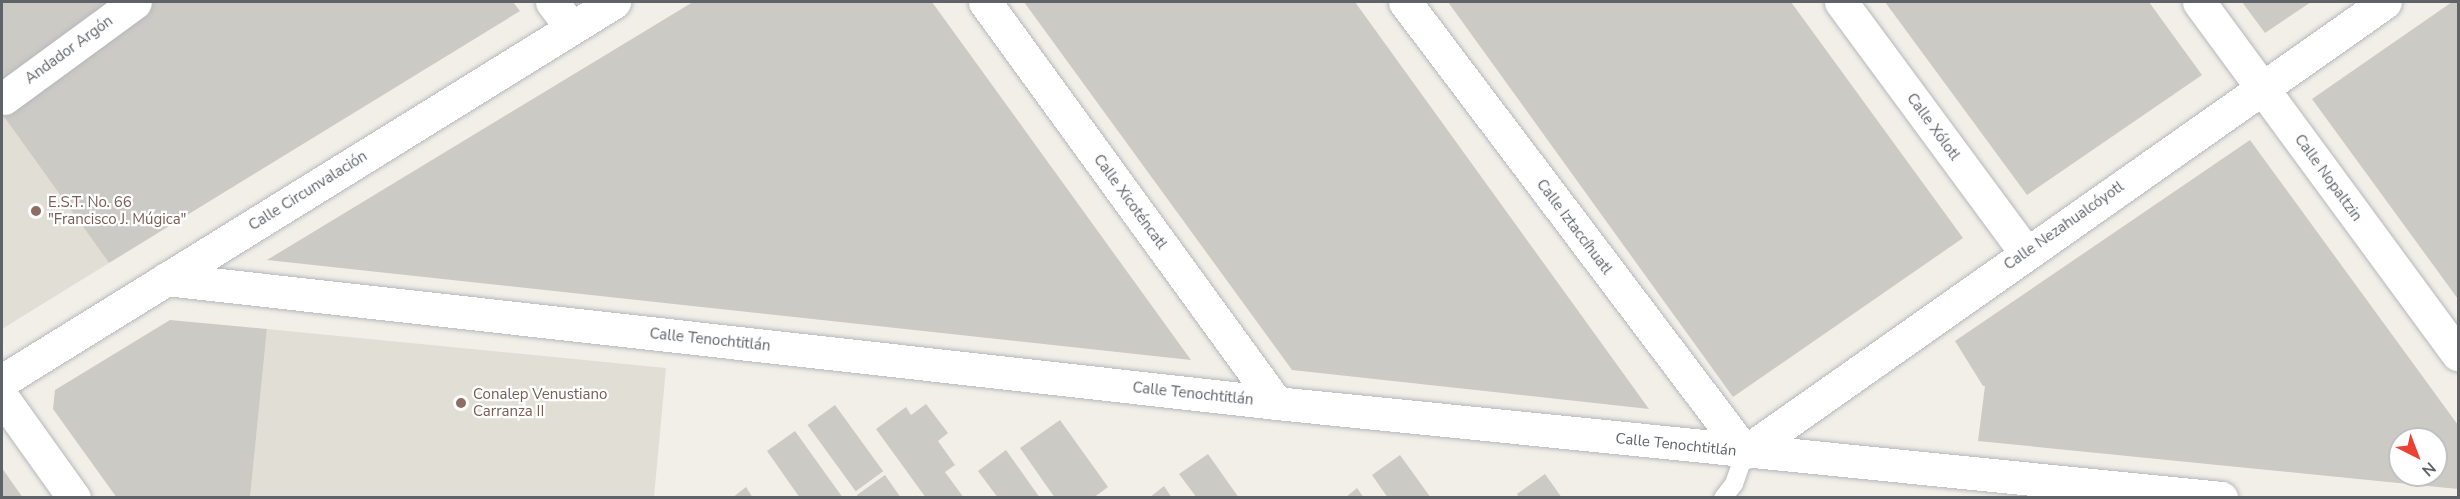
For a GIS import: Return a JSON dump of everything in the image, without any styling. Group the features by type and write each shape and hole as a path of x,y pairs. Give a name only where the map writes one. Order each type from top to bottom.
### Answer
{"street":[{"name":"Andador Argón","path":"4,98 135,2"},
{"name":"Calle Circunvalación","path":"2,381 166,279 562,14 614,2"},
{"name":"Calle Xicoténcatl","path":"985,2 1276,403"},
{"name":"Calle Iztaccíhuatl","path":"1405,2 1745,452"},
{"name":"Calle Xólotl","path":"1841,2 2026,253"},
{"name":"Calle Nopaltzin","path":"2199,2 2458,354"},
{"name":"Calle Nezahualcóyotl","path":"1745,452 2385,2"},
{"name":"Calle Tenochtitlán","path":"166,279 1276,403 1745,452 2221,498"},
{"path":"2,397 74,498"}],"lane":[{"path":"1723,498 1734,484 1745,452"}],"shaded area":[{"name":"E.S.T. No. 66 \"Francisco J. Múgica\"","path":"2,114 109,263 2,329"},
{"name":"Conalep Venustiano Carranza II","path":"267,329 666,368 654,497 250,498"}],"building":[{"path":"2,2 116,2 2,84"},
{"path":"154,2 513,2 520,11 109,263 2,114"},
{"path":"693,2 932,2 1191,360 267,260"},
{"path":"1024,2 1355,2 1649,409 1292,370"},
{"path":"1448,2 1791,2 1963,238 1733,397"},
{"path":"1885,2 2149,2 2202,75 2027,195"},
{"path":"2242,2 2311,2 2265,33"},
{"path":"2452,2 2458,2 2458,299 2312,99"},
{"path":"2250,140 2458,425 2458,489 2438,487 2448,487 2448,427 2388,427 2388,482 1978,441 1985,386 1955,341"},
{"path":"170,320 267,329 250,498 117,498 53,409 55,390"},
{"path":"926,404 948,433 938,441 955,465 945,472 964,498 926,498 876,429 906,407 911,415"},
{"path":"835,405 883,471 856,491 807,425"},
{"path":"1060,420 1108,487 1093,498 1055,498 1020,448"},
{"path":"795,431 843,498 800,498 767,451"},
{"path":"1006,450 1040,498 998,498 978,471"},
{"path":"1208,454 1239,498 1197,498 1179,474"},
{"path":"1400,455 1431,498 1388,498 1372,475"},
{"path":"2,468 23,498 2,498"},
{"path":"1545,474 1562,498 1519,498 1517,494"},
{"path":"885,475 901,498 858,498 857,495"},
{"path":"1164,486 1172,498 1149,498"},
{"path":"746,487 753,498 732,498"},
{"path":"1357,488 1364,498 1345,498"}],"place":[{"name":"E.S.T. No. 66 \"Francisco J. Múgica\"","path":"36,211"},
{"name":"Conalep Venustiano Carranza II","path":"461,403"}]}
